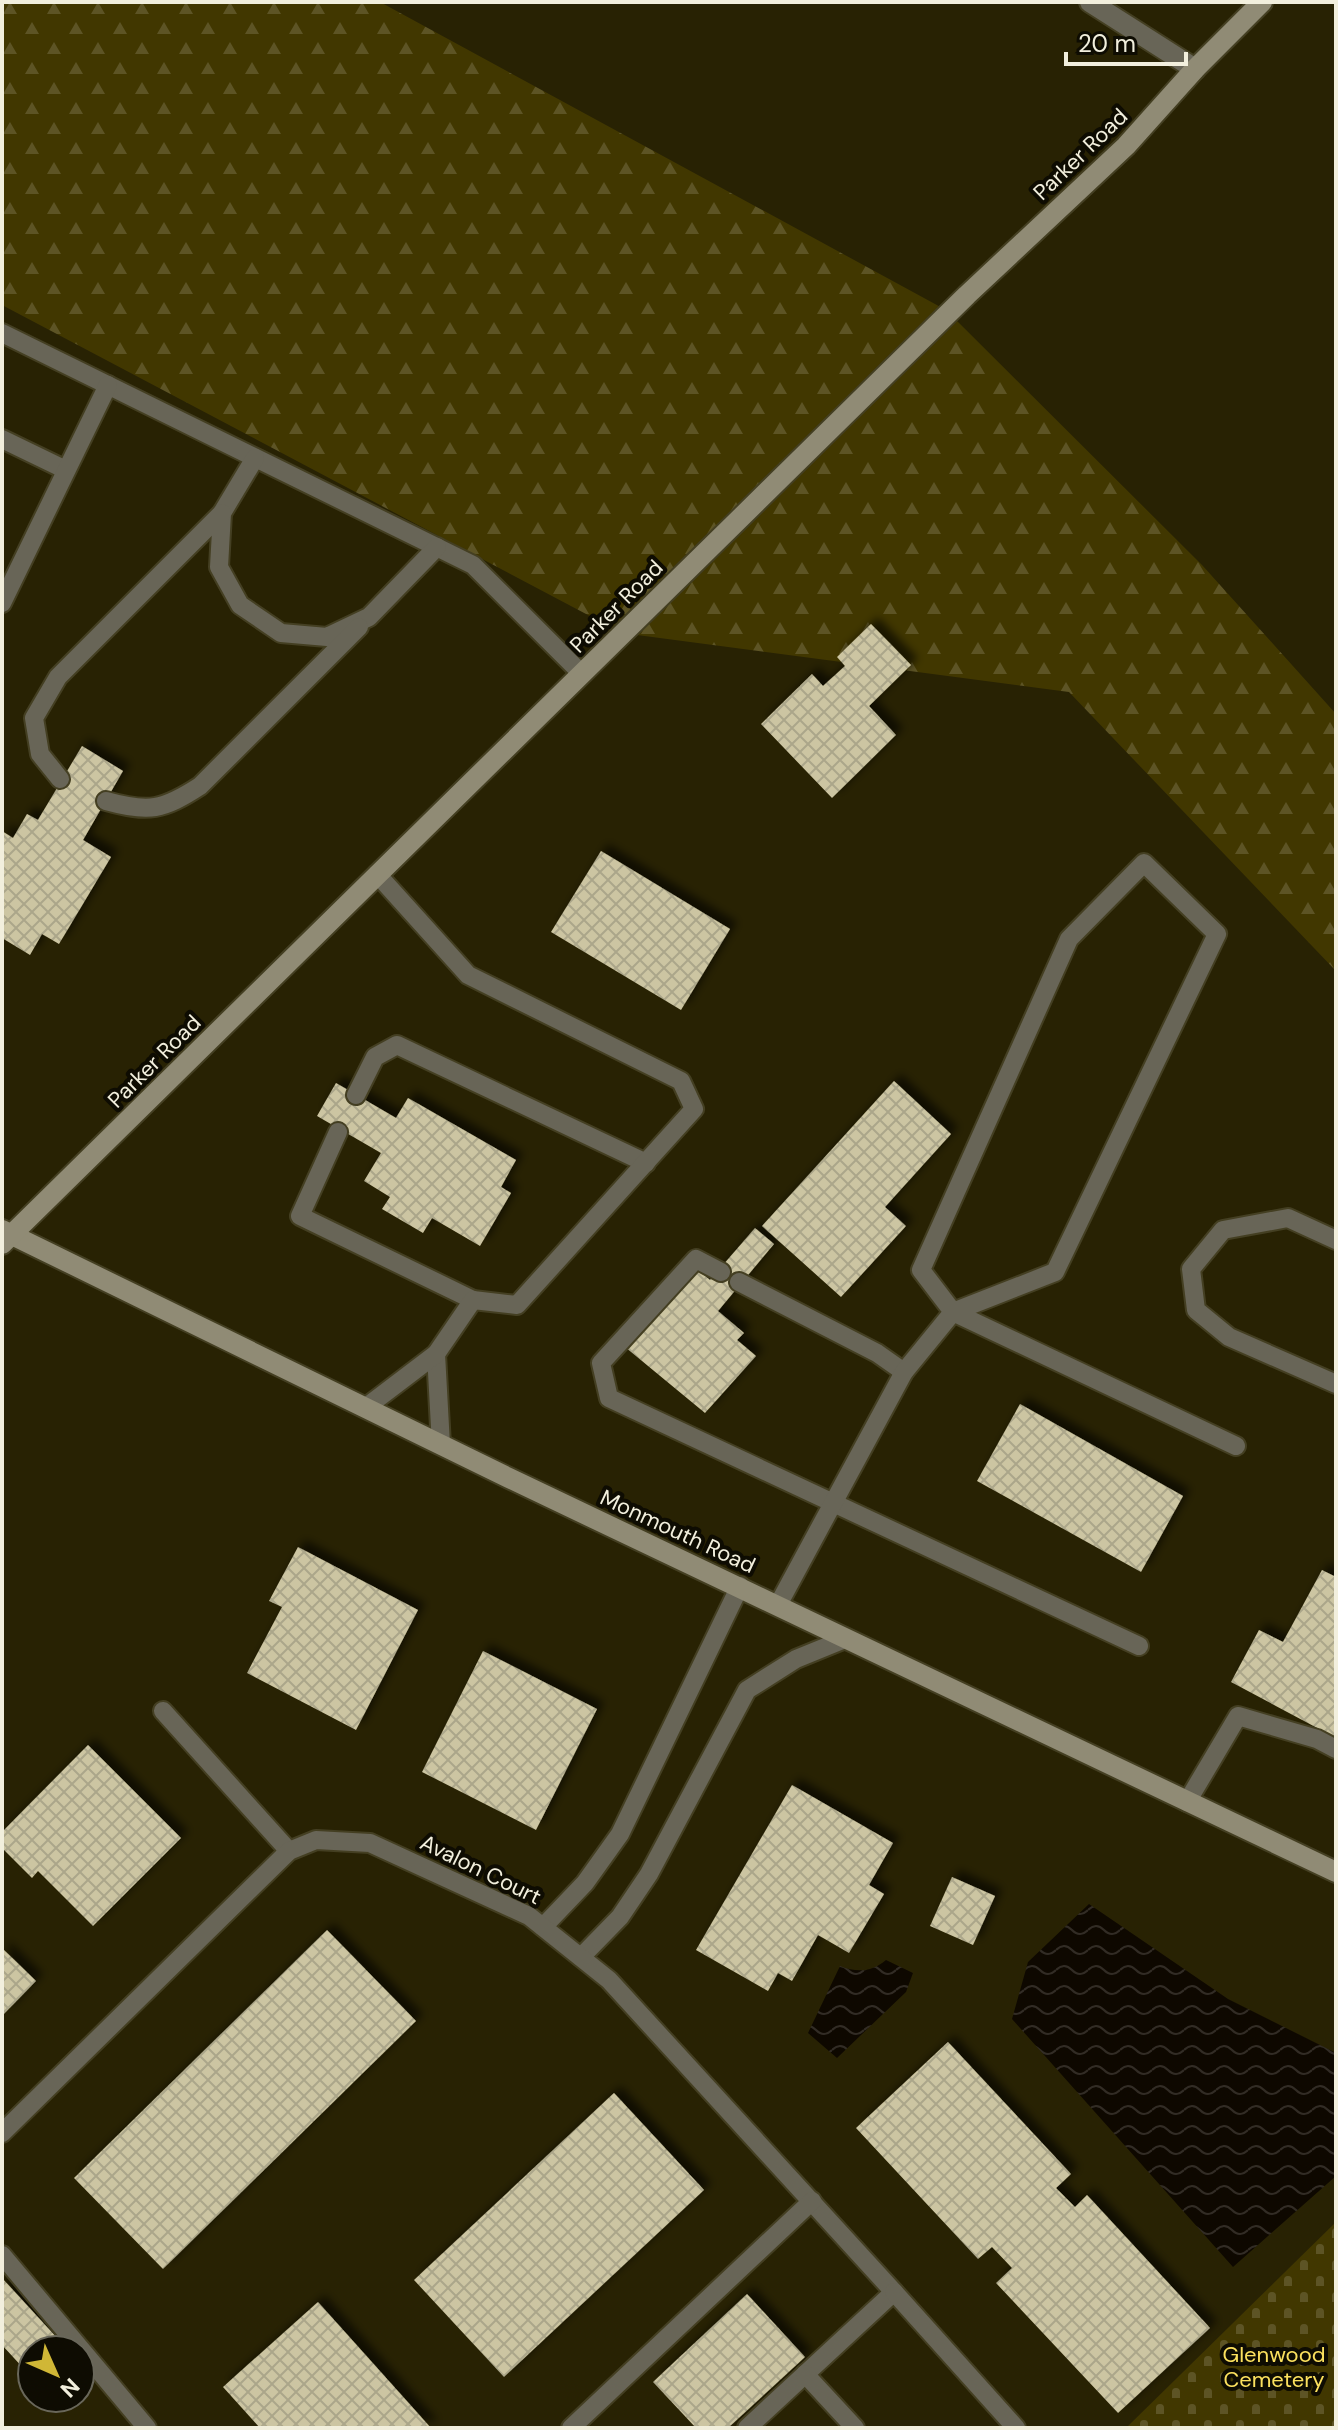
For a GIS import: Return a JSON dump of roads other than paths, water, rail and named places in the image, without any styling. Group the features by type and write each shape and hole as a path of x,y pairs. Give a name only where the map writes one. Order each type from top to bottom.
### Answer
{"street":[{"path":"1090,2 1195,69"},
{"name":"Parker Road","path":"5,1236 967,295 1126,146 1195,69 1262,2"},
{"name":"Monmouth Road","path":"5,1236 1336,1872"}],"lane":[{"path":"2,333 473,565 582,674"},
{"path":"2,603 10,565 66,470 108,385"},
{"path":"2,439 66,470"},
{"path":"60,779 40,754 34,718 58,677 222,513 255,458"},
{"path":"222,513 219,567 240,605 281,633 327,637 369,617"},
{"path":"106,801 137,810 172,804 200,786 437,547"},
{"path":"778,1605 904,1372 953,1312 1055,1272 1217,934 1144,863 1069,939 921,1270 953,1312 1236,1446"},
{"path":"338,1132 300,1216 473,1300 517,1305 694,1109 681,1081 468,975 377,874"},
{"path":"356,1095 375,1057 397,1045 646,1163"},
{"path":"1336,1240 1288,1218 1223,1230 1191,1269 1196,1310 1229,1337 1336,1384"},
{"path":"721,1272 696,1259 601,1363 609,1398 1139,1646"},
{"path":"739,1282 877,1353 904,1372"},
{"path":"365,1408 436,1354 473,1300"},
{"path":"436,1354 441,1445"},
{"path":"543,1927 585,1883 620,1834 740,1586"},
{"path":"581,1957 620,1917 649,1874 747,1690 796,1659 845,1639"},
{"path":"163,1711 289,1851"},
{"path":"1187,1802 1238,1716 1317,1739 1336,1749"},
{"name":"Avalon Court","path":"2,2133 289,1851 316,1840 370,1843 529,1916 609,1980 1016,2428"},
{"path":"571,2428 812,2201"},
{"path":"2,2255 147,2428"},
{"path":"747,2428 894,2292"},
{"path":"805,2374 855,2428"}],"water":[{"path":"1089,1904 1228,1999 1336,2053 1336,2176 1233,2267 1012,2019 1028,1962"},
{"path":"886,1960 913,1973 906,1992 837,2058 808,2033 840,1966 864,1970"}],"park label":[{"name":"Glenwood Cemetery","path":"1274,2366"}]}
